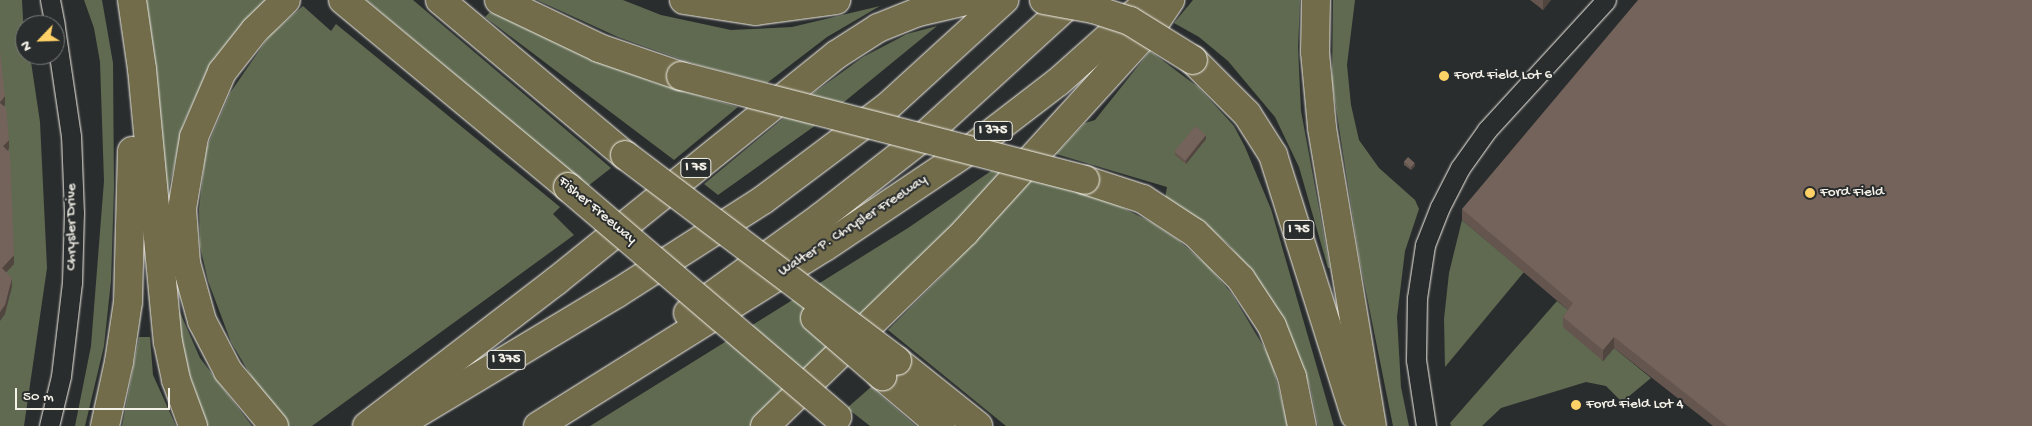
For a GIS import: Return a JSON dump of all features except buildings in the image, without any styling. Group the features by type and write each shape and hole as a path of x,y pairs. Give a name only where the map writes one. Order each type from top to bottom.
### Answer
{"highway":[{"path":"105,426 120,362 129,275 132,100 128,38 120,0"},
{"path":"132,0 141,61 168,342 176,380 193,426"},
{"path":"266,419 215,350 202,321 186,262 182,209 194,137 219,78 255,30 286,0"},
{"path":"440,0 625,155 889,368 978,426"},
{"path":"499,0 599,48 681,76 1085,180 1143,199 1195,233 1241,280 1272,326 1292,377 1302,426"},
{"path":"684,0 756,10 836,0"},
{"name":"I 75","path":"367,426 556,281 836,55 894,22 918,12 970,0"},
{"name":"I 375","path":"396,426 616,294 763,200 888,107 967,37 1004,0"},
{"path":"967,37 1012,0"},
{"name":"I 75","path":"1044,0 1093,8 1130,21 1194,60 1247,114 1273,155 1359,426"},
{"path":"534,426 821,217 921,139 1073,0"},
{"name":"Walter P. Chrysler Freeway","path":"538,426 825,246 968,151 1058,82 1150,0"},
{"path":"765,426 965,232 1154,24 1170,0"},
{"path":"1316,0 1315,52 1322,128 1372,426"},
{"name":"Fisher Freeway","path":"350,6 568,187 842,422"},
{"path":"889,368 941,426"}],"street":[{"name":"Chrysler Drive","path":"50,0 53,15"},
{"path":"1426,426 1416,360 1415,327 1425,245 1460,168 1487,130 1606,0"},
{"name":"Chrysler Drive","path":"49,426 61,376 72,283 74,213 71,136 61,65"}],"green space":[{"path":"0,0 22,0 23,15 15,15 15,65 31,65 40,122 47,268 24,426 0,426"},
{"path":"84,0 102,0 113,63 114,187 111,281 104,346 85,426 75,426 91,346 104,181 100,62 94,28"},
{"path":"145,0 266,0 242,24 211,63 183,125 167,197 156,68"},
{"path":"366,0 413,0 611,168 588,186"},
{"path":"537,0 623,0 661,15 731,30 792,27 880,6 827,37 767,83 694,64 618,37"},
{"path":"1193,0 1300,0 1298,48 1301,111 1330,268 1328,268 1299,167 1275,117 1228,61 1199,37 1174,23"},
{"path":"1333,0 1355,0 1347,65 1351,105 1359,140 1379,168 1415,200 1419,209 1405,251 1397,317 1401,387 1409,426 1393,426 1359,257 1332,82"},
{"path":"303,6 331,31 336,24 560,207 553,214 574,235 312,426 258,426 254,381 231,342 208,281 200,246 199,209 206,149 230,93 270,35"},
{"path":"490,12 653,82 738,107 674,160 485,17"},
{"path":"937,26 816,125 718,195 704,184 815,92 863,57 907,34"},
{"path":"1150,51 1198,87 1234,126 1245,147 1271,209 1334,426 1318,426 1310,387 1288,330 1272,301 1230,246 1208,227 1165,198 1167,187 1056,154 1085,123 1095,120"},
{"path":"991,171 1004,173 976,205 752,426 590,426 908,228"},
{"path":"1027,180 1089,191 1151,222 1178,240 1209,267 1232,294 1271,359 1288,426 1006,426 888,330 949,269"},
{"path":"1462,220 1524,272 1445,367 1444,319 1449,273"},
{"path":"174,299 200,358 252,426 207,426 187,367"},
{"path":"1557,301 1573,314 1603,361 1614,348 1651,378 1622,402 1606,386 1586,382 1501,408 1482,426 1451,426 1450,423"},
{"path":"139,337 150,337 153,375 176,426 122,426"},
{"path":"871,387 916,426 870,426 847,408"}],"place":[{"name":"Ford Field Lot 6","path":"1444,76"},
{"name":"Ford Field","path":"1810,193"},
{"name":"Ford Field Lot 4","path":"1576,405"}]}
